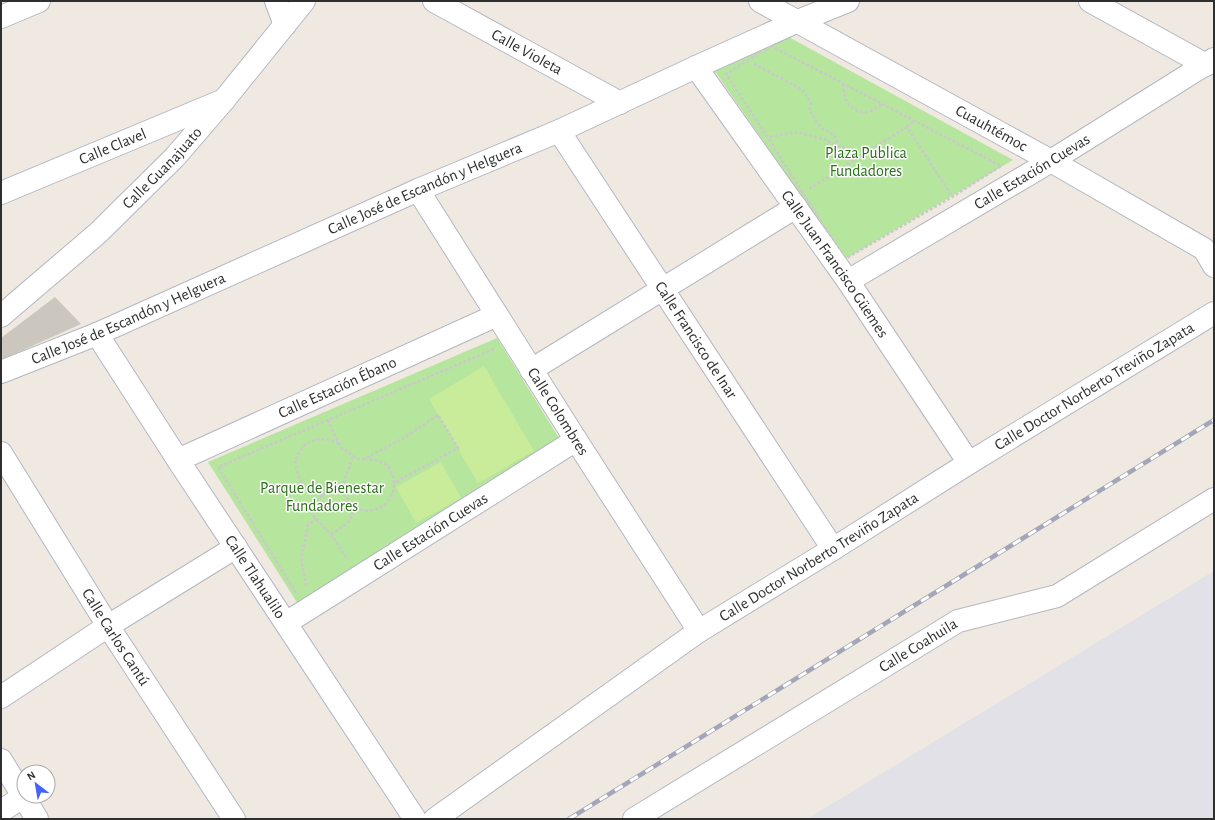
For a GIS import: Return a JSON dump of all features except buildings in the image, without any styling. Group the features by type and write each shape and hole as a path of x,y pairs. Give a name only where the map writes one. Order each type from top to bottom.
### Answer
{"street":[{"path":"1,17 39,1"},
{"path":"276,1 285,25"},
{"name":"Calle Guanajuato","path":"1,316 98,234 175,157 224,100 304,1"},
{"name":"Calle Violeta","path":"434,1 620,103"},
{"name":"Cuauhtémoc","path":"760,1 1051,161 1204,249 1214,266"},
{"name":"Calle José de Escandón y Helguera","path":"1,372 97,334 418,190 560,131 696,67 798,21 848,1"},
{"path":"1090,1 1210,62"},
{"name":"Calle Estación Cuevas","path":"848,281 1051,161 1210,62"},
{"name":"Calle Juan Francisco Güemes","path":"696,67 799,200 848,281 969,463"},
{"name":"Calle Clavel","path":"1,193 224,100"},
{"name":"Calle Francisco de Inar","path":"560,131 833,549"},
{"name":"Calle Colombres","path":"418,190 699,631"},
{"path":"532,370 799,200"},
{"name":"Calle Doctor Norberto Treviño Zapata","path":"435,819 699,631 1214,313"},
{"name":"Calle Estación Ébano","path":"178,460 497,315"},
{"name":"Calle Tlahualilo","path":"97,334 178,460 415,819"},
{"name":"Calle Estación Cuevas","path":"286,623 576,440"},
{"name":"Calle Carlos Cantú","path":"1,454 108,626 234,819"},
{"name":"Calle Coahuila","path":"634,819 958,621 1057,596 1214,499"},
{"path":"1,696 108,626 236,547"},
{"path":"1,760 16,785"},
{"path":"1,811 16,801"},
{"path":"28,804 37,819"}],"path":[{"path":"771,46 1001,166 952,197 845,259 799,200 768,138 726,74 747,61 771,46"},
{"path":"747,61 803,90 811,103 809,110 811,114 821,128 831,133 836,138 838,146"},
{"path":"843,84 844,97 849,105 855,109 862,112 872,111 882,104"},
{"path":"799,200 859,157 914,121"},
{"path":"907,127 952,197"},
{"path":"768,138 774,135 796,132 824,139 838,146 852,148 859,157"},
{"path":"297,595 218,468 495,348"},
{"path":"365,459 404,438 438,415 458,448 394,483"},
{"path":"328,420 340,447 358,459 376,460 386,464 394,474 393,492 387,503 377,509 366,511 357,509 341,490"},
{"path":"323,495 310,490 303,485 296,470 295,460 305,445 315,440 330,439 338,443"},
{"path":"341,490 353,456"},
{"path":"341,490 329,491 316,500 312,513 316,519 331,534 350,521 352,504"},
{"path":"307,589 301,558 308,525 316,519"}],"shaded area":[{"path":"1214,571 1214,819 807,819"}],"green space":[{"name":"Plaza Publica Fundadores","path":"785,35 1013,160 845,259 712,67"},
{"name":"Parque de Bienestar Fundadores","path":"497,338 559,438 298,604 208,462"},
{"path":"484,366 534,451 478,483 429,399"},
{"path":"441,462 461,498 416,523 396,487"}],"railway":[{"path":"569,819 1214,420"}]}
